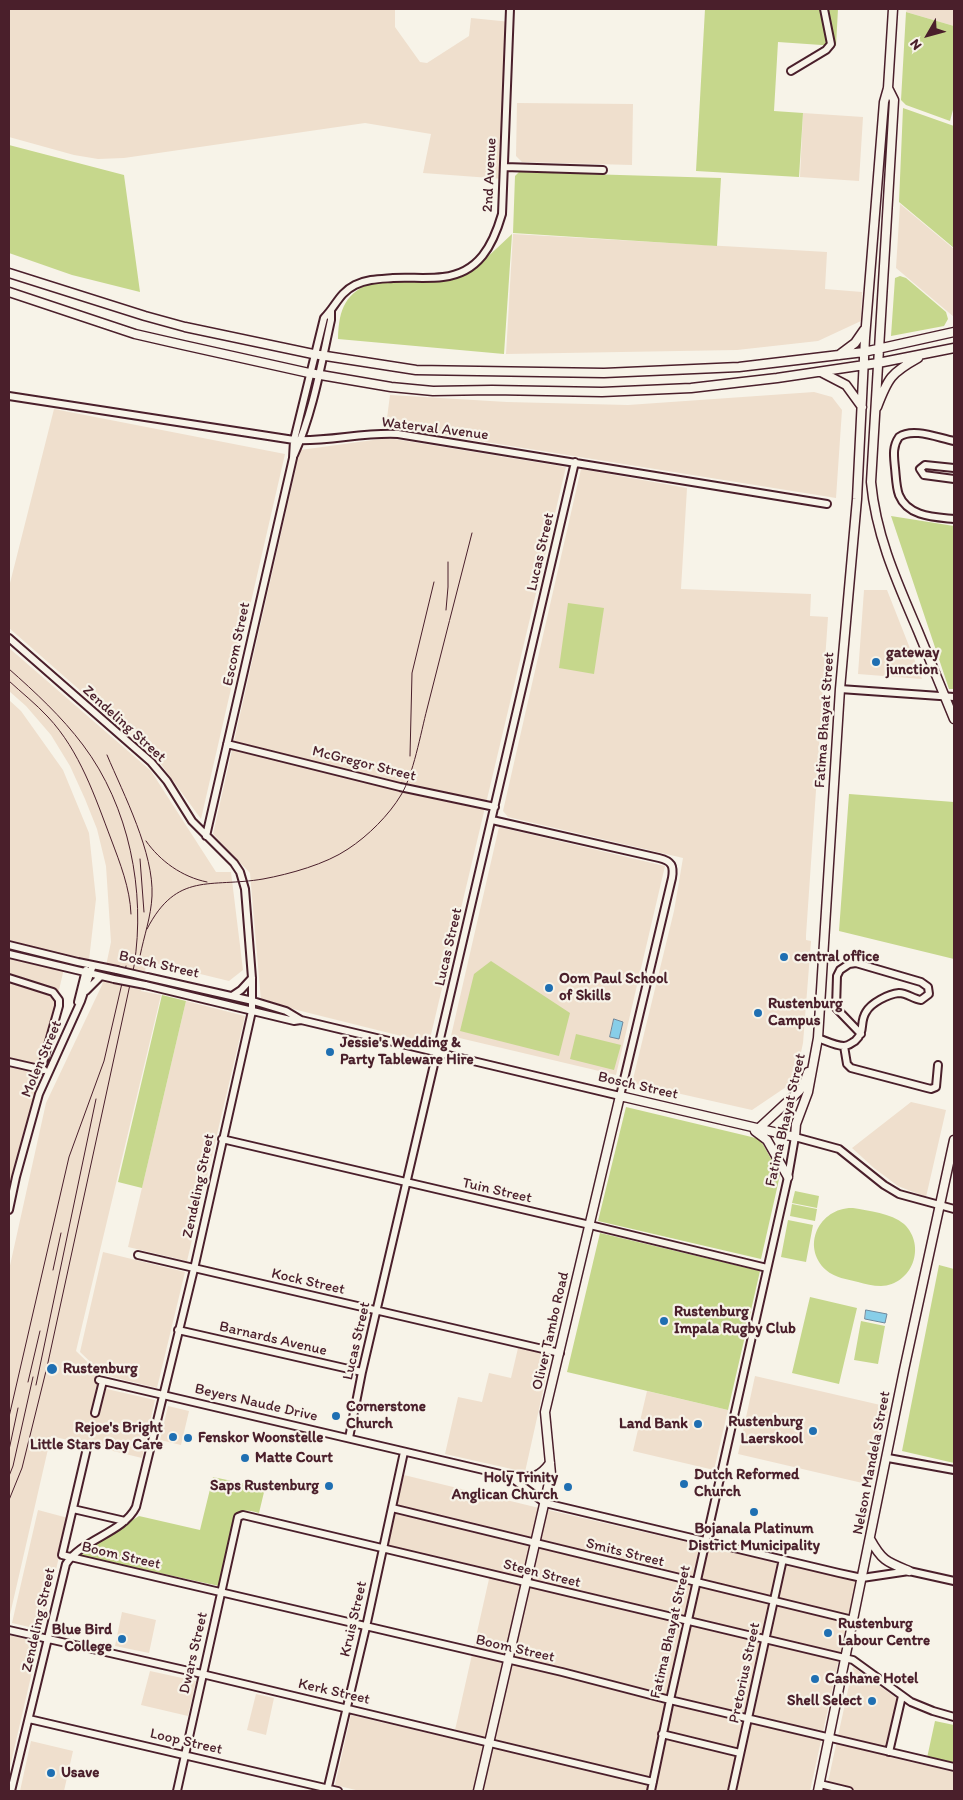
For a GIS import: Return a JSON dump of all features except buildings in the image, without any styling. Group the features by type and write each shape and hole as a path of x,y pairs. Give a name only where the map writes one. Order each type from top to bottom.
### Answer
{"main road":[{"path":"893,9 888,88 894,100 871,482 877,522 889,563 954,719"},
{"name":"Fatima Bhayat Street","path":"795,1137 796,1124 808,1092 818,1038 840,690 856,512 866,323 884,102 888,88"},
{"path":"9,273 144,316 314,354 416,370 604,373 739,367 864,352 954,332"},
{"path":"9,292 135,334 319,375 391,387 433,391 602,392 691,388 820,372 954,348"},
{"path":"837,356 860,337 866,323"},
{"path":"875,414 886,384 891,376 926,353"},
{"path":"820,372 846,385 862,407"},
{"path":"788,1177 768,1140 754,1129 794,1096 803,1086 808,1069 814,1026 819,1014"},
{"name":"Bosch Street","path":"620,1096 754,1129 795,1137"},
{"name":"Oliver Tambo Road","path":"478,1791 550,1474 545,1412 620,1096"},
{"name":"Nelson Mandela Street","path":"819,1788 888,1458 904,1370 954,1140"},
{"path":"509,1476 535,1477 544,1471 550,1463"},
{"path":"870,1539 880,1556 886,1561 909,1571"}],"street":[{"name":"2nd Avenue","path":"314,354 324,318 331,311 340,295 355,285 369,279 444,277 460,273 479,260 497,234 502,214 510,9"},
{"path":"791,71 826,50 831,44 824,9"},
{"path":"504,167 603,170"},
{"name":"2nd Avenue","path":"323,355 331,320 331,311"},
{"name":"Escom Street","path":"206,836 258,603 293,458 314,354"},
{"name":"Escom Street","path":"297,440 319,375 323,355"},
{"name":"Waterval Avenue","path":"9,396 297,440 360,434 398,434 827,504"},
{"path":"954,441 906,433 898,437 896,441 894,458 898,493 906,505 911,510 924,515 954,519"},
{"name":"Lucas Street","path":"349,1438 362,1372 408,1183 436,1053 575,462"},
{"path":"954,468 925,464 920,469 924,475 954,480"},
{"name":"Zendeling Street","path":"9,638 151,762 167,781 192,821 231,859 240,872 246,899 253,1001 194,1269 136,1507 125,1521 70,1557 66,1564 11,1791"},
{"path":"840,690 954,697"},
{"name":"McGregor Street","path":"228,744 400,787 495,807"},
{"name":"Oliver Tambo Road","path":"492,820 666,860 670,862 673,868 620,1096"},
{"name":"Bosch Street","path":"9,945 253,1001 286,1011 301,1020 620,1096"},
{"name":"Bosch Street","path":"9,954 294,1021 301,1020"},
{"path":"818,1038 844,1046 852,1043 861,1034 864,1014 874,1004 896,993 904,993 921,1000 929,994 928,987 921,982 856,963 844,967 838,976 835,1004 840,1013 861,1034"},
{"path":"79,1005 85,992 90,964"},
{"path":"79,1005 79,994 88,973"},
{"path":"85,992 101,976"},
{"path":"9,978 45,988 56,994 59,1000 41,1070"},
{"path":"232,996 241,990 252,978"},
{"name":"Molen Street","path":"9,1210 39,1094 79,1005"},
{"path":"844,1046 847,1064 851,1068 931,1089 936,1087 938,1065"},
{"path":"9,1062 50,1071"},
{"name":"Bosch Street","path":"795,1137 834,1146 852,1158 892,1191 907,1197 954,1209"},
{"name":"Fatima Bhayat Street","path":"651,1791 662,1734 788,1177 795,1137"},
{"name":"Tuin Street","path":"222,1139 767,1268"},
{"name":"Kock Street","path":"138,1255 560,1353"},
{"name":"Barnards Avenue","path":"178,1330 362,1372"},
{"name":"Beyers Naude Drive","path":"96,1413 101,1381 509,1476 545,1502 783,1560 862,1578 909,1571 954,1581"},
{"path":"70,1557 62,1555 87,1448"},
{"name":"Kruis Street","path":"328,1790 384,1548 404,1452"},
{"path":"888,1458 954,1470"},
{"name":"Smits Street","path":"392,1508 534,1544 854,1620"},
{"path":"74,1509 125,1521"},
{"name":"Steen Street","path":"237,1521 240,1516 246,1515 845,1659 858,1663 902,1696 921,1707 954,1717"},
{"name":"Dwars Street","path":"177,1791 237,1521"},
{"name":"Boom Street","path":"70,1557 954,1767"},
{"name":"Pretorius Street","path":"732,1791 783,1560"},
{"name":"Kerk Street","path":"9,1630 202,1674 653,1782"},
{"path":"889,1752 902,1696"},
{"name":"Loop Street","path":"29,1719 338,1791"},
{"path":"662,1734 740,1753"},
{"path":"819,1788 849,1791"}],"shaded area":[{"path":"9,9 395,9 395,27 420,62 427,63 469,36 471,18 511,22 504,179 423,173 431,134 365,123 124,158 98,159 74,155 9,137"},
{"path":"907,9 954,9 954,26 906,12"},
{"path":"517,103 633,104 632,165 522,162 516,156"},
{"path":"803,113 863,117 859,181 800,177"},
{"path":"900,204 954,249 954,317 896,268"},
{"path":"513,234 827,252 825,289 862,292 861,321 818,341 737,350 506,354"},
{"path":"814,392 832,397 842,410 836,498 386,426 390,395 507,402 628,405"},
{"path":"54,409 285,454 201,819 155,756 9,628 9,587"},
{"path":"388,438 566,467 429,1043 261,1001 250,873 213,834 300,450"},
{"path":"581,469 687,488 681,589 811,594 810,616 828,617 806,935 806,940 811,941 803,1043 795,1081 752,1110 632,1083 674,911 683,858 508,817 503,811"},
{"path":"864,590 887,590 922,679 858,674"},
{"path":"9,648 151,771 216,872 231,872 243,970 229,981 147,961 141,991 161,995 76,1351 101,1375 98,1387 155,1400 142,1458 51,1436 9,1619 9,1270 46,1103 102,985 111,942 106,866 97,829 70,766 51,735 26,706 9,691"},
{"path":"9,700 21,711 63,770 89,833 96,899 89,960 67,956 9,1202"},
{"name":"Oom Paul School of Skills","path":"499,827 665,866 616,1075 451,1036"},
{"path":"186,1001 245,1016 187,1261 128,1247"},
{"path":"911,1102 946,1110 926,1197 898,1186 852,1148"},
{"path":"103,1252 185,1272 157,1388 104,1375 80,1352"},
{"path":"518,1348 551,1355 525,1472 445,1454 458,1397 482,1402 489,1373 511,1378"},
{"name":"Rustenburg Laerskool","path":"755,1376 889,1407 871,1485 738,1454"},
{"path":"647,1391 728,1410 714,1470 633,1451"},
{"path":"168,1406 189,1411 181,1445 160,1440"},
{"path":"404,1475 856,1581 810,1791 360,1791 335,1785 351,1715 453,1739 491,1570 388,1545"},
{"path":"38,1510 68,1518 42,1630 12,1623"},
{"path":"122,1612 156,1620 149,1653 115,1646"},
{"path":"9,1635 39,1642 9,1771"},
{"path":"853,1667 902,1702 890,1757 954,1772 954,1791 826,1791"},
{"path":"150,1671 196,1681 188,1716 141,1705"},
{"path":"256,1694 274,1698 266,1735 247,1730"},
{"path":"31,1741 73,1751 64,1791 20,1791"}],"green space":[{"path":"705,9 838,9 836,46 778,42 774,111 803,113 799,177 696,171"},
{"path":"906,12 954,26 954,106 950,121 906,105 901,100"},
{"path":"903,108 954,126 954,248 899,202"},
{"path":"9,145 124,175 140,292 72,275 9,253"},
{"path":"519,172 721,178 717,246 513,233 515,176"},
{"path":"512,234 504,354 338,339 342,310 350,296 365,286 375,281 466,272 481,263"},
{"path":"900,276 906,278 946,312 948,319 944,326 891,336 895,278"},
{"path":"891,516 954,526 954,689 949,689"},
{"path":"568,603 604,608 594,674 559,668"},
{"path":"849,794 954,802 954,959 839,931"},
{"path":"491,961 570,1013 559,1056 460,1031 474,974"},
{"path":"162,995 186,1001 142,1188 118,1182"},
{"path":"576,1034 621,1045 614,1070 570,1059"},
{"name":"Rustenburg Impala Rugby Club","path":"626,1107 760,1139 780,1175 761,1259 598,1221"},
{"path":"795,1191 819,1196 817,1208 792,1203"},
{"path":"792,1204 817,1209 815,1221 790,1216"},
{"path":"853,1208 893,1217 904,1224 911,1233 915,1253 913,1263 901,1279 892,1284 881,1286 866,1284 833,1275 818,1260 814,1240 817,1230 823,1221 841,1209"},
{"path":"788,1220 813,1225 806,1262 781,1257"},
{"name":"Rustenburg Impala Rugby Club","path":"600,1233 760,1271 728,1410 567,1372"},
{"path":"939,1265 954,1269 954,1463 902,1451"},
{"path":"810,1297 857,1308 839,1384 792,1373"},
{"path":"861,1321 885,1326 878,1364 854,1360"},
{"path":"213,1477 265,1488 259,1513 244,1511 235,1515 219,1586 77,1555 139,1516 200,1530"},
{"path":"935,1721 954,1725 954,1764 927,1758"}],"water":[{"path":"614,1019 623,1022 619,1039 610,1037"},
{"path":"866,1310 887,1314 885,1323 865,1319"}],"railway":[{"path":"147,929 158,911 170,898 183,890 211,883 263,879 319,864 356,844 378,825 401,795 413,766 472,533"},
{"path":"446,610 448,562"},
{"path":"410,756 412,673 434,582"},
{"path":"9,669 57,715 83,745 99,769 123,822 130,850 138,908 134,966 47,1367 22,1468 9,1500"},
{"path":"9,681 48,717 78,759 121,866 127,885 131,914"},
{"path":"107,755 137,824 148,861 151,879 152,896 150,911 140,956"},
{"path":"146,841 172,867 198,880 207,882"},
{"path":"140,859 144,912"},
{"path":"9,1417 69,1157 104,1061 126,966"},
{"path":"36,1385 96,1099"},
{"path":"53,1270 61,1233"},
{"path":"28,1382 40,1331"},
{"path":"9,1476 13,1466 33,1377"},
{"path":"9,1450 18,1408"}],"place":[{"name":"gateway junction","path":"876,662"},
{"name":"central office","path":"784,957"},
{"name":"Oom Paul School of Skills","path":"549,988"},
{"name":"Rustenburg Campus","path":"758,1013"},
{"name":"Jessie's Wedding & Party Tableware Hire","path":"330,1052"},
{"name":"Rustenburg Impala Rugby Club","path":"664,1321"},
{"name":"Rustenburg","path":"52,1369"},
{"name":"Cornerstone Church","path":"336,1416"},
{"name":"Land Bank","path":"698,1424"},
{"name":"Rustenburg Laerskool","path":"813,1431"},
{"name":"Rejoe's Bright Little Stars Day Care","path":"173,1437"},
{"name":"Fenskor Woonstelle","path":"188,1438"},
{"name":"Matte Court","path":"245,1458"},
{"name":"Dutch Reformed Church","path":"684,1484"},
{"name":"Saps Rustenburg","path":"329,1486"},
{"name":"Holy Trinity Anglican Church","path":"568,1487"},
{"name":"Bojanala Platinum District Municipality","path":"754,1512"},
{"name":"Rustenburg Labour Centre","path":"828,1633"},
{"name":"Blue Bird College","path":"122,1639"},
{"name":"Cashane Hotel","path":"815,1679"},
{"name":"Shell Select","path":"872,1701"},
{"name":"Usave","path":"51,1773"}]}
